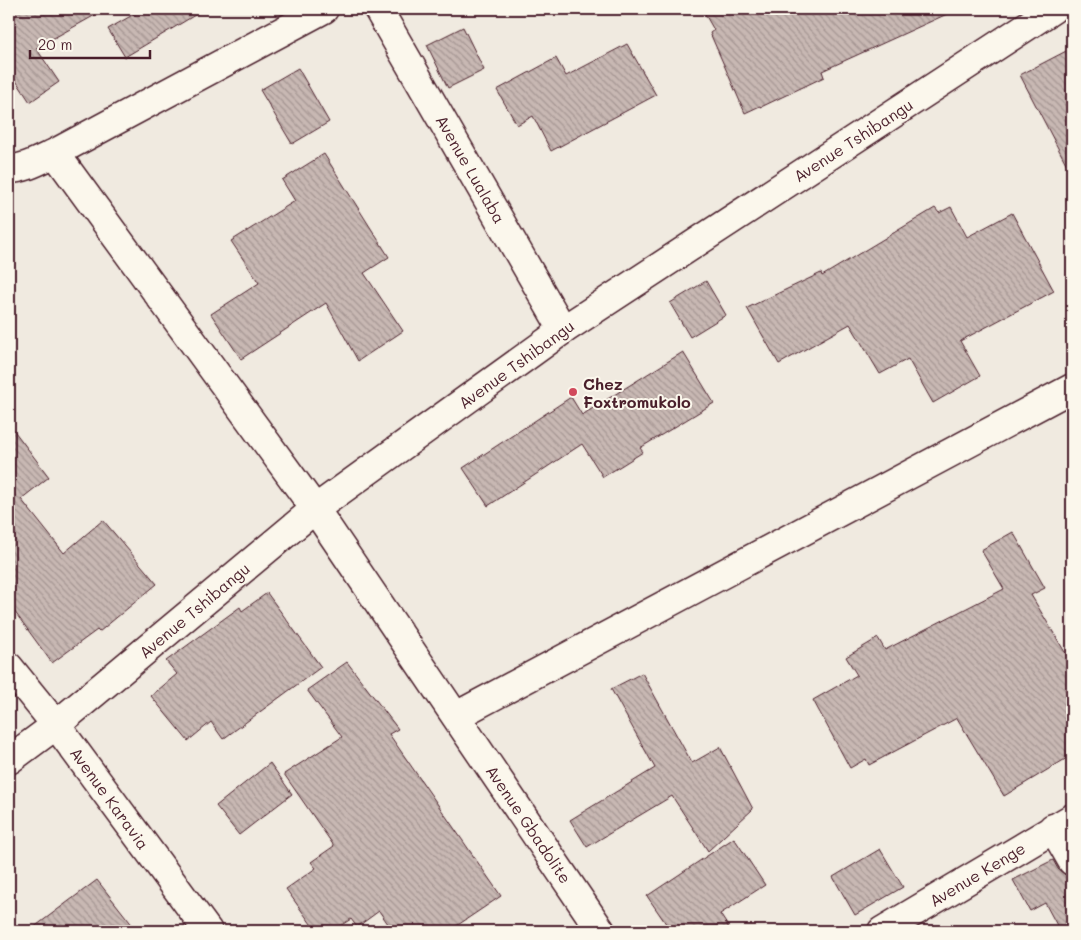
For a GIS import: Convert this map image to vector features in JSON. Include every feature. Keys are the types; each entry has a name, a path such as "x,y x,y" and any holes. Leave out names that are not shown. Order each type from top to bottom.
{"street":[{"path":"9,169 32,164 55,153 324,9"},
{"name":"Avenue Lualaba","path":"378,9 563,330"},
{"name":"Avenue Tshibangu","path":"9,760 56,725 315,509 563,330 1053,9"},
{"name":"Avenue Gbadolite","path":"55,153 315,509 601,931"},
{"path":"456,716 1072,388"},
{"name":"Avenue Karavia","path":"9,667 56,725 208,931"},
{"path":"1063,823 1072,861"},
{"name":"Avenue Kenge","path":"882,931 1063,823"}],"building":[{"path":"9,9 106,9 36,48 59,82 30,102 9,70"},
{"path":"143,9 205,9 125,57 108,29"},
{"path":"702,9 958,9 822,71 824,77 745,113 710,33 714,30"},
{"path":"463,27 484,70 448,88 427,45"},
{"path":"627,44 656,95 551,151 533,116 517,125 497,90 556,58 566,76"},
{"path":"1072,48 1072,175 1020,75"},
{"path":"298,68 329,122 292,144 260,90"},
{"path":"324,154 389,257 364,273 403,331 358,361 326,303 241,359 211,314 259,283 231,241 295,201 282,180"},
{"path":"951,207 967,237 1012,213 1054,291 960,341 980,376 933,403 908,359 880,374 850,324 779,364 747,308 821,273 822,276 935,208 939,213"},
{"path":"706,281 726,315 690,337 670,303"},
{"path":"683,352 714,403 640,448 643,452 603,477 582,444 488,506 463,468 571,397 582,415"},
{"path":"9,424 49,477 21,499 64,553 103,520 157,584 99,632 97,630 52,663 9,604"},
{"path":"1013,532 1045,588 1031,595 1072,664 1072,755 1004,796 957,718 869,765 866,759 850,768 813,700 857,675 846,657 878,638 885,650 1004,589 981,550"},
{"path":"267,593 321,667 223,739 211,722 188,741 151,696 177,674 166,661 240,607 242,611"},
{"path":"347,662 398,729 389,734 501,896 449,931 393,931 379,911 357,927 351,919 332,931 316,931 286,889 316,868 311,862 334,846 284,774 342,737 307,690"},
{"path":"642,673 692,763 720,747 753,809 708,851 672,796 587,847 570,820 655,768 611,689"},
{"path":"270,763 292,794 239,835 216,806"},
{"path":"734,838 765,885 720,914 731,931 671,931 647,896"},
{"path":"880,849 903,887 855,915 833,877"},
{"path":"1053,860 1058,869 1072,877 1072,931 1060,931 1045,903 1030,911 1013,880"},
{"path":"97,880 137,931 29,931"}],"place":[{"name":"Chez Foxtromukolo","path":"573,392"}]}
